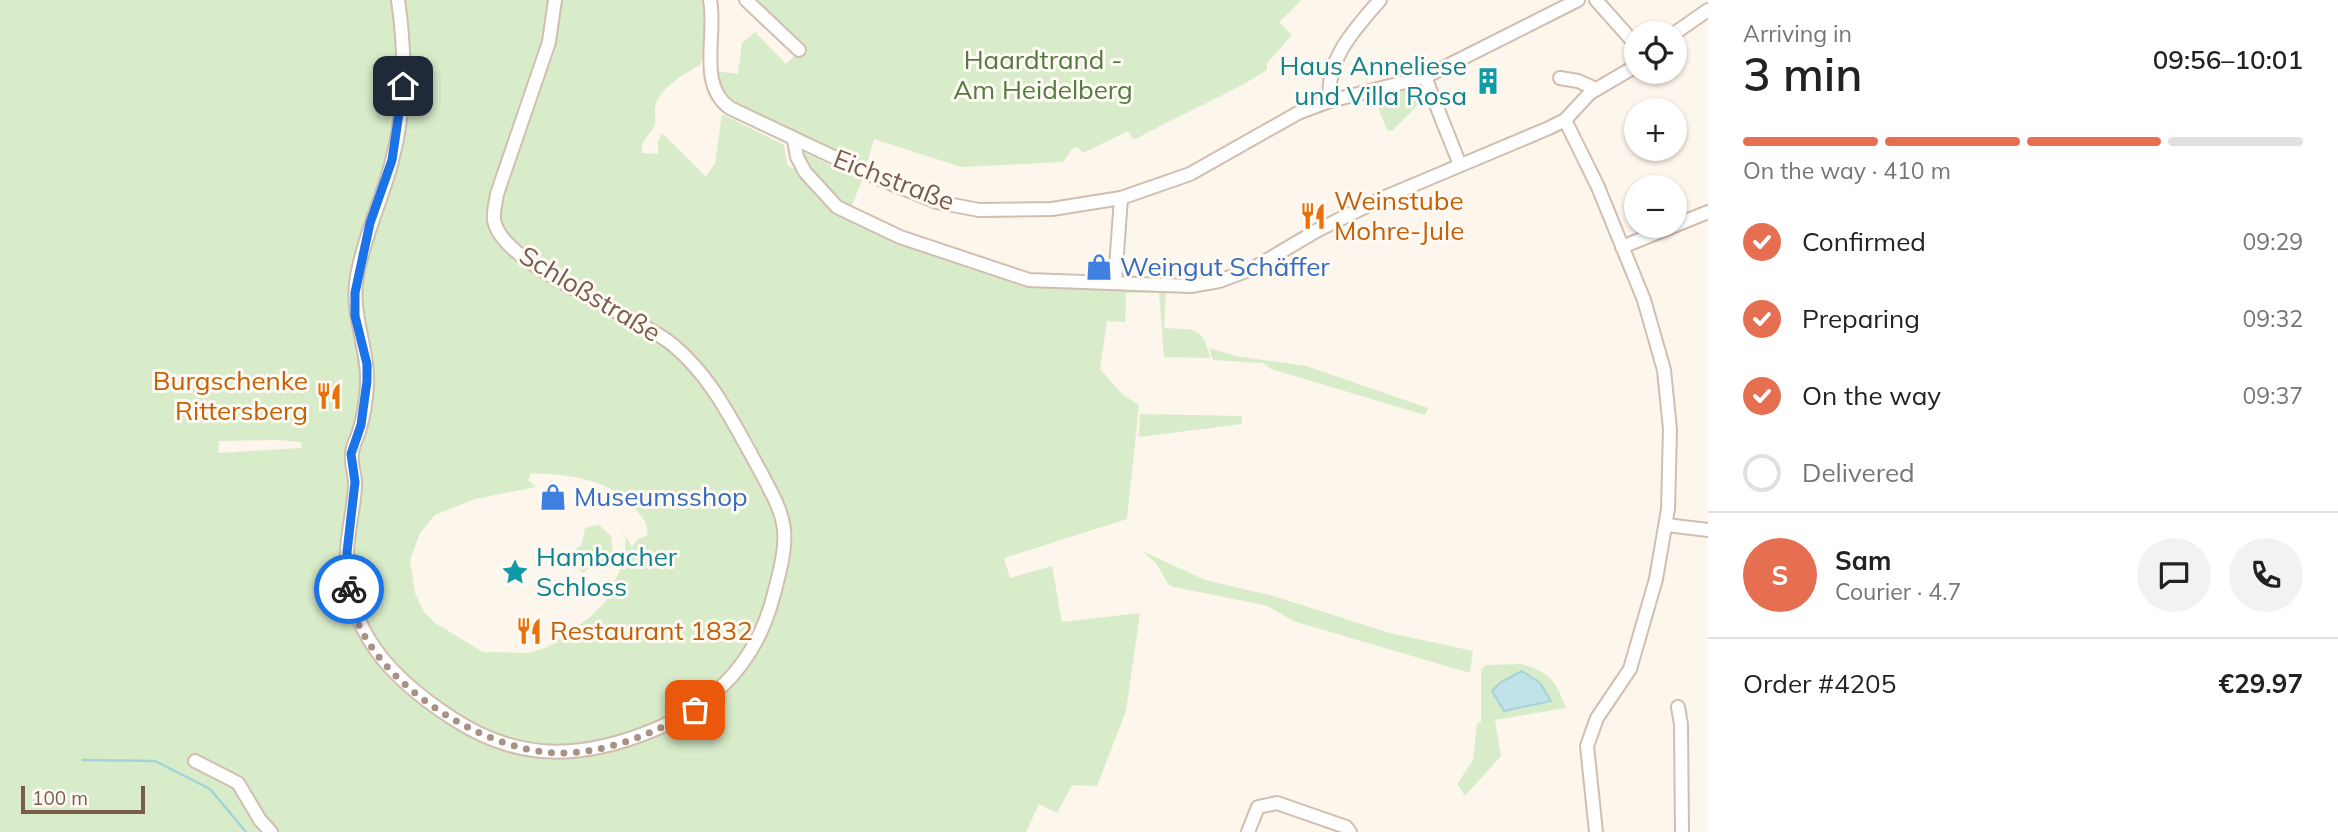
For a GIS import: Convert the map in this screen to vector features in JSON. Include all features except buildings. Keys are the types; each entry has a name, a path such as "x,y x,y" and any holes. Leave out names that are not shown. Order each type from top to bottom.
{"street":[{"name":"Schloßstraße","path":"398,0 405,65 398,120 392,160 370,223 355,293 355,316 367,364 359,431 351,459 355,482 347,558 349,595 359,625 378,656 410,688 462,725 496,740 556,753 587,752 619,744 682,717 707,702 755,648 778,579 785,549 785,524 778,503 723,401 690,360 656,331 595,303 535,264 506,243 494,220 498,194 549,42 555,0"},
{"path":"710,0 713,30 711,82 718,99 794,140 797,157 805,172 837,207 900,237 1029,280 1082,284 1115,281 1191,286 1219,281 1268,261 1343,217 1565,120 1596,89 1624,73"},
{"path":"746,0 799,50"},
{"path":"1330,101 1328,86 1332,65 1351,35 1380,0"},
{"name":"Eichstraße","path":"794,140 909,192 960,207 1021,212 1121,198 1190,174 1283,121 1330,101 1425,77 1578,0"},
{"path":"1597,0 1624,31"},
{"path":"1687,23 1705,7"},
{"path":"1425,77 1460,165"},
{"path":"1560,78 1578,81 1596,89"},
{"path":"1565,120 1647,308 1664,370 1670,429 1667,525 1656,579 1630,669 1590,731 1587,760 1596,832"},
{"path":"1115,281 1121,198"},
{"path":"1622,247 1708,212"},
{"path":"1667,525 1708,530"},
{"path":"1678,707 1681,724 1682,832"},
{"path":"195,761 239,783 260,820 271,832"},
{"path":"1248,832 1258,807 1277,803 1346,827 1350,832"}],"green space":[{"path":"0,0 705,0 708,38 700,65 673,82 657,100 655,124 644,140 642,153 658,154 658,142 662,133 706,177 715,163 722,114 784,145 787,163 791,168 797,168 803,152 862,180 847,218 897,241 1049,287 1166,292 1164,328 1196,331 1207,347 1210,358 1164,357 1159,293 1126,293 1125,322 1107,321 1100,369 1123,395 1139,405 1127,519 1004,558 1010,578 1052,566 1062,622 1140,613 1126,711 1097,786 1072,785 1057,813 1039,804 1026,832 0,832","holes":["219,441 301,442 302,448 218,453","531,473 575,477 615,491 627,500 641,517 646,525 647,535 638,539 632,547 620,527 626,539 624,561 606,601 590,617 548,647 528,653 483,652 435,623 424,612 415,593 410,560 420,533 435,515 475,499 536,487 528,480"]},
{"name":"Haardtrand - Am Heidelberg","path":"751,0 1302,0 1279,22 1292,35 1267,63 1267,70 1134,140 1128,131 1083,153 1078,147 1073,148 1063,162 961,167 874,139 866,167 770,124 736,105 726,96 717,71 738,74 742,43 755,32 786,64 803,47"},
{"path":"1422,85 1427,96 1392,131 1387,130 1374,97"},
{"path":"1209,348 1236,356 1306,366 1428,408 1425,415 1271,369 1263,363 1213,360"},
{"path":"1140,414 1242,416 1242,424 1139,437"},
{"path":"599,525 611,536 613,555 582,573 578,567 569,568 563,559 582,544 585,528"},
{"path":"1142,551 1205,580 1270,595 1390,633 1473,651 1470,673 1293,621 1268,606 1174,587 1168,584 1156,563"},
{"path":"1521,664 1539,670 1551,679 1566,708 1495,720 1501,756 1465,796 1457,784 1473,760 1477,724 1481,722 1481,670 1486,665"}],"water":[{"path":"1522,671 1540,683 1551,701 1504,711 1492,691 1501,682"}],"waterway":[{"path":"83,760 155,761 210,789 246,832"}],"way so far":[{"path":"349,589 359,625 378,656 393,673 462,725 496,740 527,749 556,753 587,752 619,744 695,710"}],"place":[{"name":"Haus Anneliese und Villa Rosa","path":"1488,81"},
{"name":"Weinstube Mohre-Jule","path":"1313,216"},
{"name":"Weingut Schäffer","path":"1099,267"},
{"name":"Burgschenke Rittersberg","path":"329,396"},
{"name":"Museumsshop","path":"553,497"},
{"name":"Hambacher Schloss","path":"515,572"},
{"name":"Restaurant 1832","path":"529,631"}],"route":[{"path":"349,589 347,552 355,482 351,454 361,425 367,381 367,364 355,316 355,293 370,223 392,160 403,86"}]}
